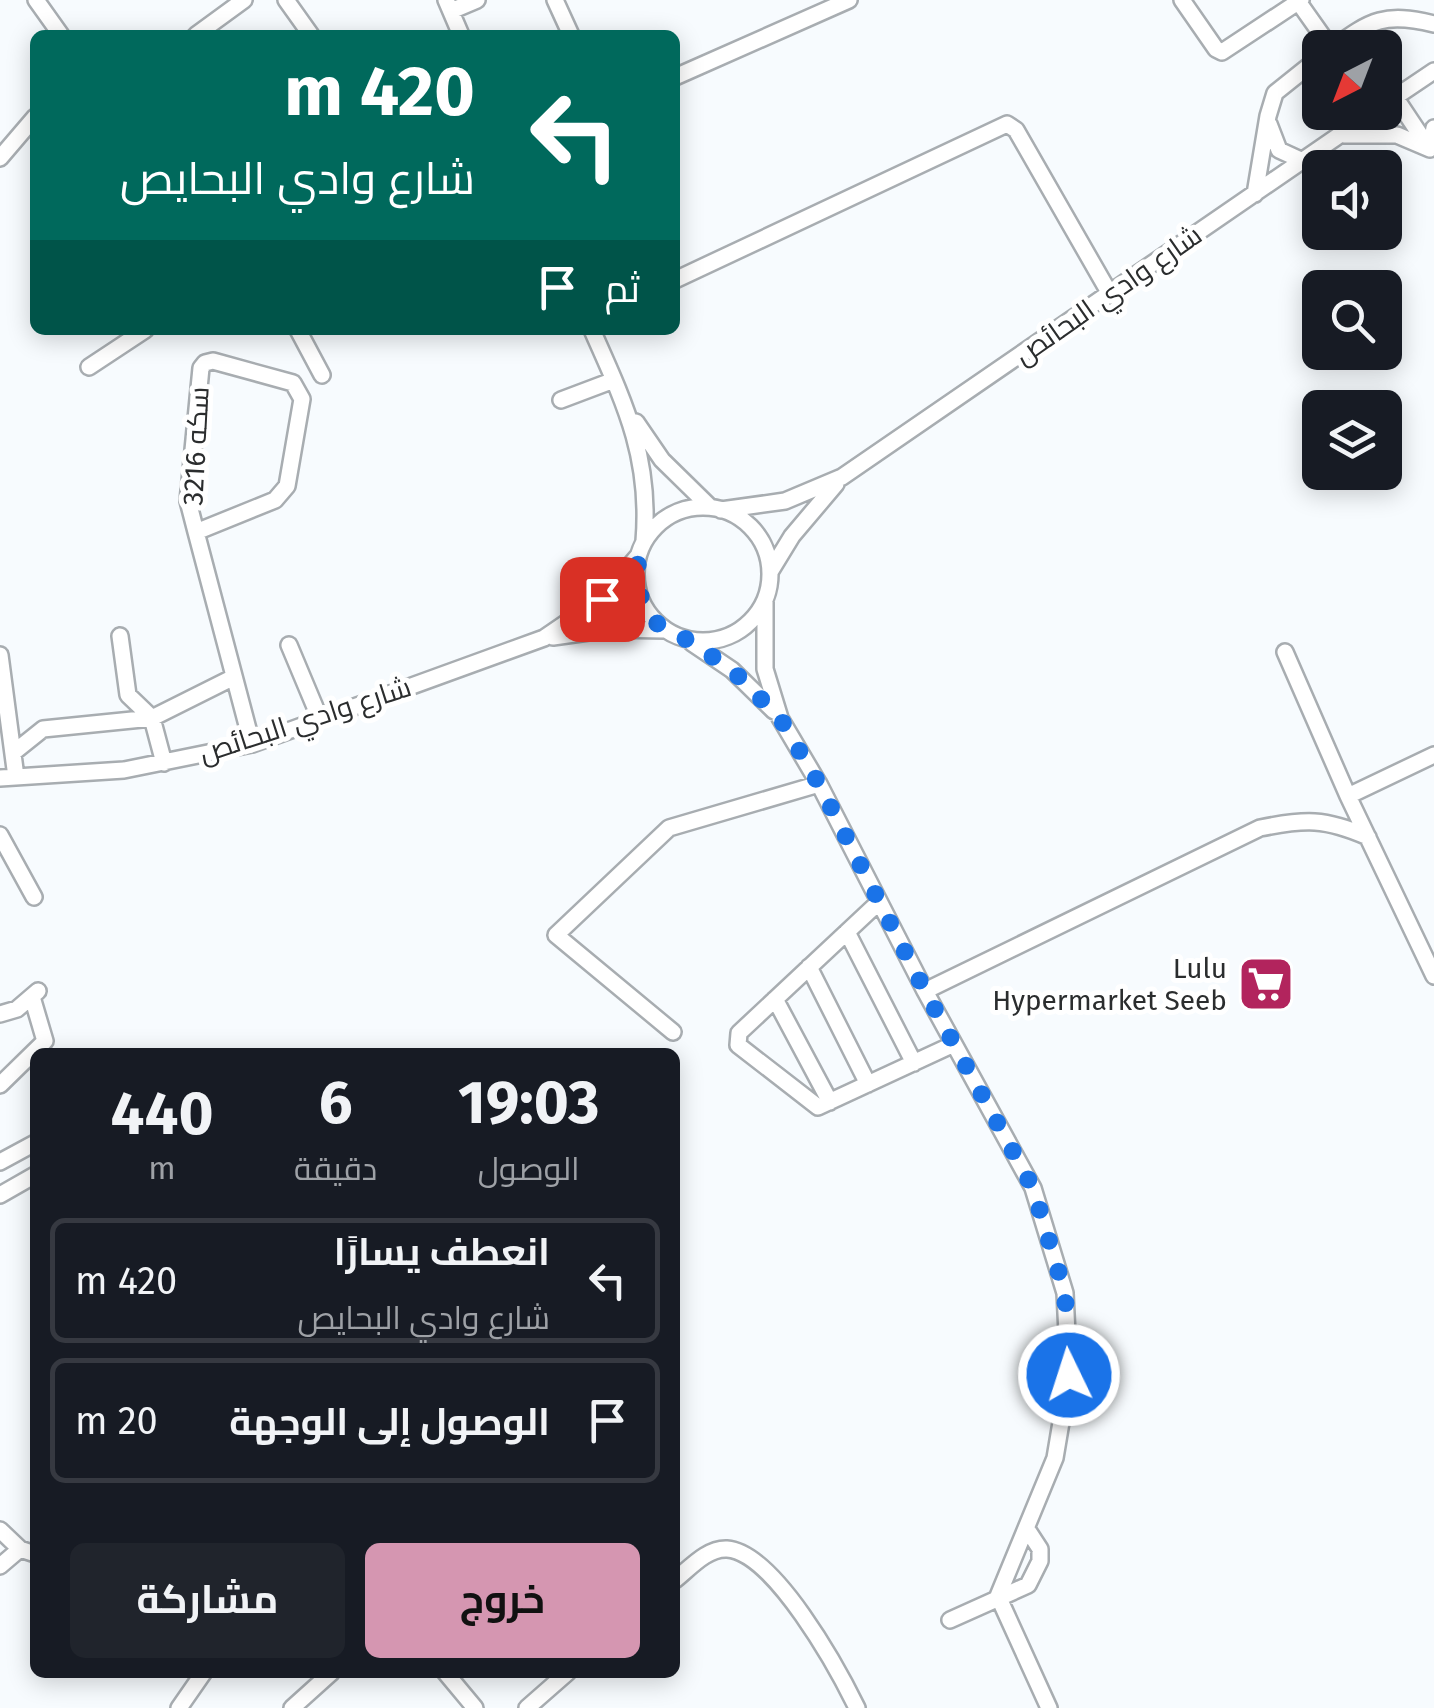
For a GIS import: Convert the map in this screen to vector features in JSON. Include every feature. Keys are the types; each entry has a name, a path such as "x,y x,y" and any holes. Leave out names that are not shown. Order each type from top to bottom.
{"street":[{"path":"36,0 57,30"},
{"path":"203,30 244,0"},
{"path":"286,0 307,30"},
{"path":"459,30 448,6 477,0"},
{"path":"555,0 570,30"},
{"path":"680,75 849,0"},
{"path":"1182,0 1222,52 1299,1 1319,30"},
{"path":"1357,30 1378,20 1434,24"},
{"path":"1255,194 1275,92 1302,71"},
{"path":"1402,93 1434,71"},
{"path":"1268,116 1279,150 1302,161"},
{"path":"1402,116 1432,152"},
{"path":"0,158 30,123"},
{"path":"680,278 1007,124 1016,130 1110,294"},
{"path":"1432,152 1434,128"},
{"name":"شارع وادي البحائص","path":"1319,150 1348,130"},
{"path":"1340,136 1397,136 1432,152"},
{"name":"شارع وادي البحائص","path":"842,478 1302,161"},
{"path":"89,366 137,335"},
{"path":"301,335 322,375"},
{"path":"594,335 626,406 662,460 716,508 734,515 756,533 770,572"},
{"name":"سكه 3216","path":"196,532 275,500 287,486 302,400 293,384 213,361 205,362 201,368 188,502 252,744"},
{"path":"561,400 614,380"},
{"path":"626,406 646,484 637,589 643,605 665,630"},
{"path":"544,638 602,599 661,521 672,514 785,501 842,478"},
{"path":"842,478 792,536 770,572 765,600 765,668 780,718 819,784 925,991 1033,1188 1065,1293 1069,1375 1055,1458 998,1596 1049,1708"},
{"path":"688,640 704,642 734,634 758,614 765,600"},
{"path":"544,638 610,628 665,630 688,640 732,670 780,718"},
{"path":"120,636 128,695 152,718 164,763"},
{"name":"شارع وادي البحائص","path":"8,778 124,770 252,744 544,638"},
{"path":"289,645 320,719"},
{"path":"1285,652 1434,976"},
{"path":"0,655 4,720 13,753 8,778"},
{"path":"13,753 43,729 152,718 234,677"},
{"path":"1348,796 1434,756"},
{"path":"673,1032 556,934 670,828 819,784"},
{"path":"925,991 1260,828 1305,819 1338,824 1368,838"},
{"path":"0,838 34,898"},
{"path":"879,902 739,1033 738,1045 818,1108 954,1044"},
{"path":"846,932 914,1063"},
{"path":"809,967 868,1084"},
{"path":"0,1014 8,1014 35,994 44,1041 37,1048"},
{"path":"775,999 830,1102"},
{"path":"0,1085 30,1055"},
{"path":"0,1162 30,1146"},
{"path":"0,1196 30,1178"},
{"path":"950,1620 998,1596 1020,1591 1036,1573 1040,1548 1027,1529"},
{"path":"0,1530 27,1552 0,1566"},
{"path":"680,1576 707,1554 724,1549 741,1552 795,1604 832,1658 856,1708"},
{"path":"179,1708 200,1678"},
{"path":"292,1708 325,1678"},
{"path":"450,1678 475,1708"},
{"path":"527,1708 561,1678"}],"place":[{"name":"Lulu Hypermarket Seeb","path":"1266,984"}],"route":[{"path":"602,599 638,556 637,589 652,619 732,670 780,718 819,784 925,991 1033,1188 1065,1293 1069,1375"}]}
